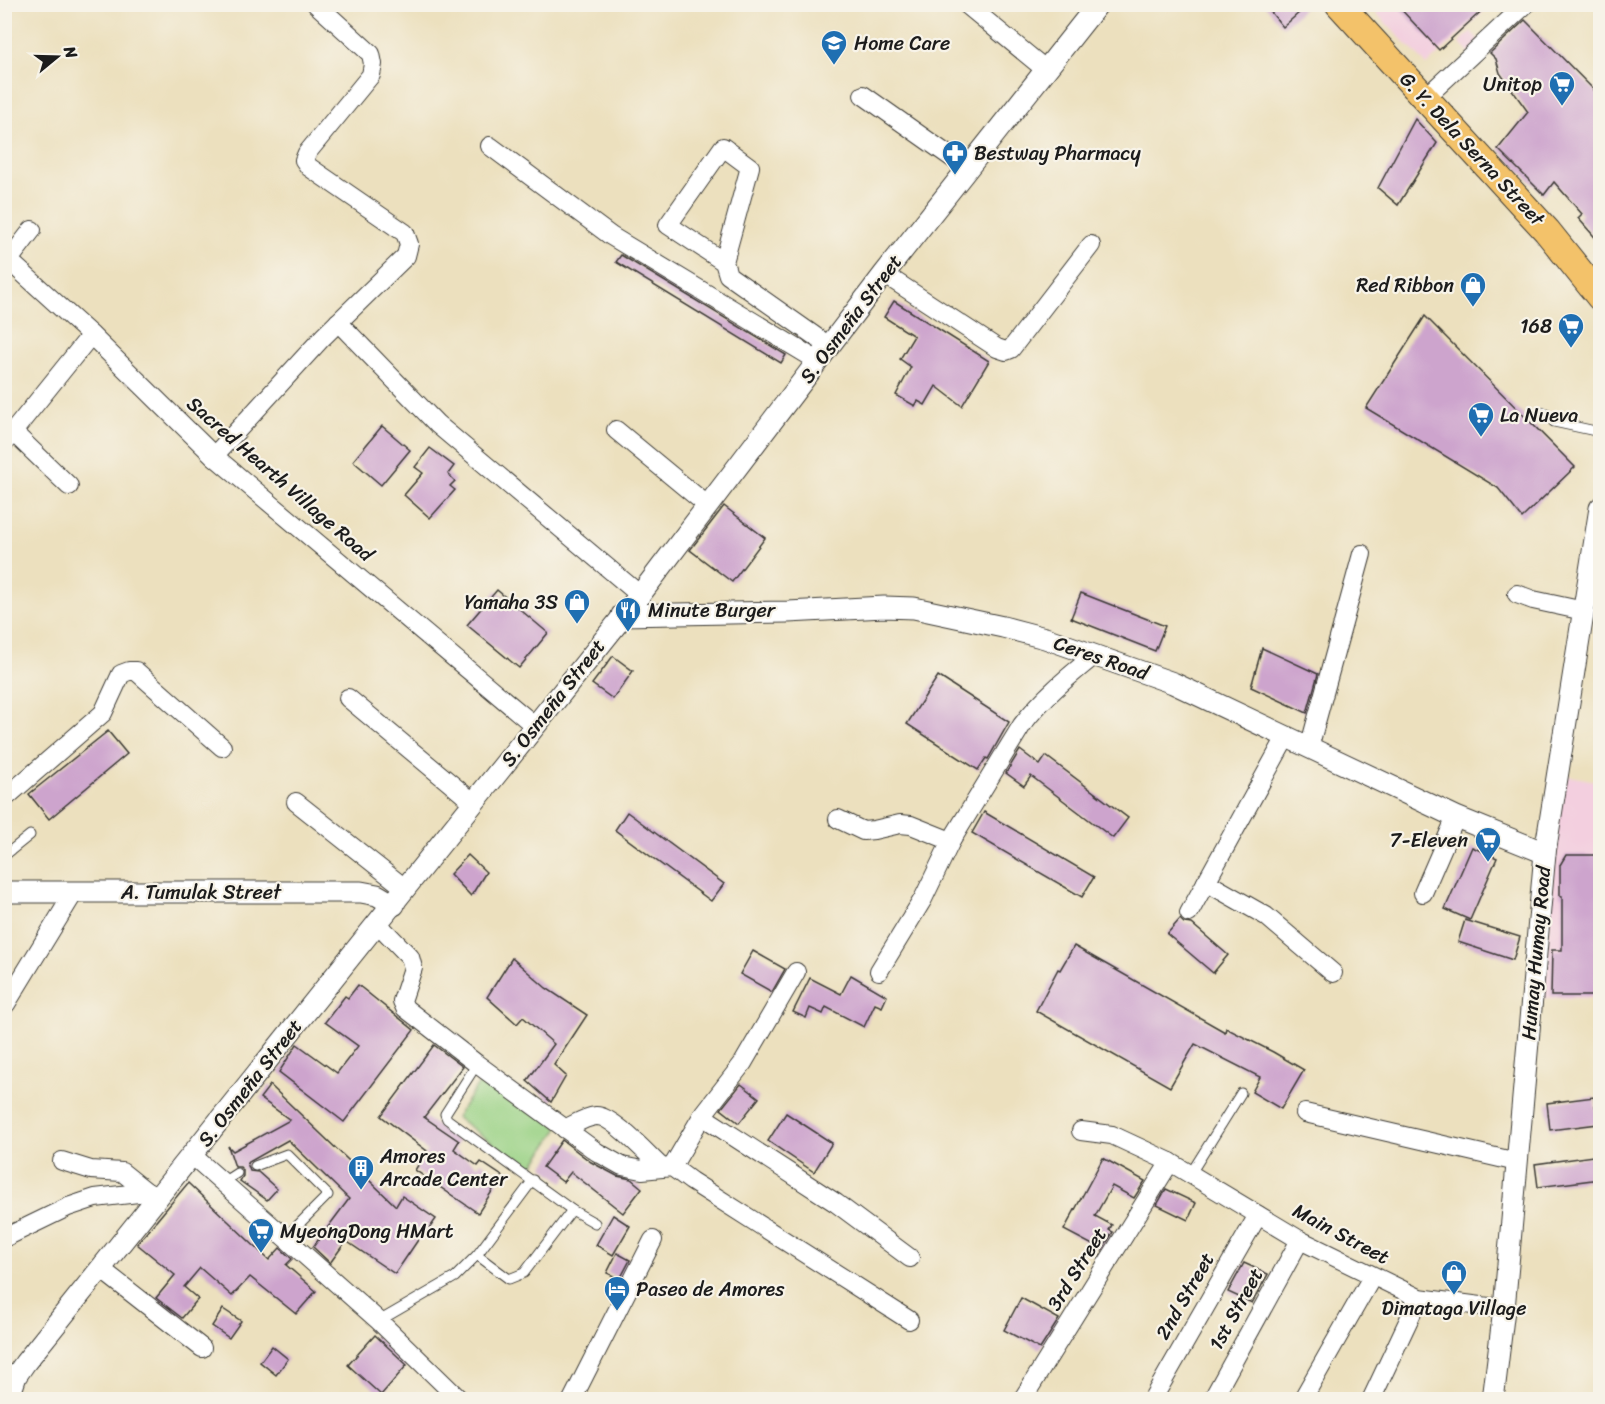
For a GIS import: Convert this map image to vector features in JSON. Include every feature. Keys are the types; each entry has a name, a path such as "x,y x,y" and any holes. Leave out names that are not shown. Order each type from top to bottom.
{"main road":[{"name":"G. Y. Dela Serna Street","path":"1340,4 1547,231 1600,297"}],"street":[{"path":"214,456 338,322 406,256 409,244 405,233 309,167 304,160 307,153 371,75 373,64 371,54 316,4"},
{"path":"966,4 1046,70"},
{"name":"S. Osmeña Street","path":"8,1400 16,1376 101,1269 152,1194 193,1156 376,923 400,897 640,595 884,274 1098,4"},
{"path":"1425,98 1526,4"},
{"path":"863,95 968,169"},
{"path":"490,146 611,236 824,354"},
{"path":"724,262 668,225 723,147 750,167 724,262 728,275 824,354"},
{"path":"7,258 32,230"},
{"path":"884,274 997,348 1006,351 1011,349 1091,245"},
{"name":"Sacred Hearth Village Road","path":"7,258 91,334 214,456 535,726"},
{"path":"338,322 437,424 640,595"},
{"path":"69,486 9,437 91,334"},
{"path":"616,430 708,506"},
{"name":"Humay Humay Road","path":"1493,1400 1504,1309 1545,853 1600,508"},
{"path":"1309,748 1362,554"},
{"path":"1517,594 1533,600 1584,611"},
{"name":"Ceres Road","path":"622,615 788,612 884,607 914,608 1003,627 1095,655 1173,683 1456,817 1545,853"},
{"path":"879,971 923,899 951,841 1032,712 1064,680 1095,655"},
{"path":"4,799 103,712 118,678 129,671 136,671 222,747"},
{"path":"348,698 474,803"},
{"path":"1189,913 1286,737"},
{"path":"296,802 400,897"},
{"path":"1423,893 1456,817"},
{"path":"838,819 863,831 900,824 911,825 951,841"},
{"path":"1206,882 1266,916 1333,973"},
{"path":"6,1004 75,891"},
{"name":"A. Tumulak Street","path":"4,892 361,892 400,897"},
{"path":"376,923 410,957 413,968 402,1001 405,1008 597,1152 622,1166 642,1170 666,1167 743,1063 796,972"},
{"path":"1305,1113 1517,1162"},
{"path":"566,1129 583,1119 597,1116 610,1121 666,1167 909,1320"},
{"path":"702,1116 836,1203 910,1258"},
{"name":"Main Street","path":"1082,1131 1112,1135 1170,1162 1300,1240 1419,1298 1504,1309"},
{"path":"193,1156 230,1178 285,1238 379,1321 460,1400"},
{"path":"62,1161 90,1170 122,1172 152,1194"},
{"name":"3rd Street","path":"1022,1400 1170,1162"},
{"path":"4,1238 68,1207 94,1198 152,1194"},
{"name":"2nd Street","path":"1152,1400 1258,1215"},
{"path":"572,1400 653,1240"},
{"name":"1st Street","path":"1212,1400 1300,1240"},
{"path":"101,1269 202,1348"},
{"path":"1302,1400 1372,1277"},
{"path":"1371,1400 1419,1298"}],"lane":[{"path":"1544,412 1554,422 1600,432"},
{"path":"4,856 30,835"},
{"path":"477,1064 445,1114 447,1119 572,1210 595,1223"},
{"path":"1191,1173 1241,1093"},
{"path":"255,1166 287,1154 328,1195 285,1238"},
{"path":"379,1321 448,1282 477,1255 533,1180"},
{"path":"477,1255 509,1279 513,1279 524,1273 572,1210"}],"shaded area":[{"path":"1368,5 1491,5 1427,65"},
{"path":"1471,31 1480,42 1469,53 1459,43"},
{"path":"1565,775 1600,782 1600,998 1543,998 1554,847"}],"green space":[{"path":"484,1076 559,1128 530,1170 456,1117"}],"building":[{"path":"1264,4 1309,4 1283,27"},
{"path":"1396,4 1489,4 1439,50"},
{"name":"Unitop","path":"1525,20 1600,96 1600,243 1578,218 1582,214 1554,182 1544,195 1498,149 1528,112 1500,73 1496,59 1490,53"},
{"path":"1415,119 1437,143 1398,205 1378,188"},
{"path":"621,255 786,355 781,363 616,262"},
{"path":"894,301 989,361 962,406 936,386 925,405 918,401 915,406 896,395 911,367 900,359 914,336 884,317"},
{"name":"La Nueva","path":"1425,316 1575,467 1522,518 1498,488 1366,408"},
{"path":"382,426 410,450 381,485 353,461"},
{"path":"430,448 454,466 448,474 455,481 450,486 455,490 430,518 404,495 423,473 415,467"},
{"path":"724,506 765,538 732,582 690,550"},
{"path":"497,590 548,633 519,668 467,625"},
{"path":"1081,593 1165,626 1155,651 1071,618"},
{"path":"1262,648 1318,674 1307,713 1251,687"},
{"path":"613,656 633,671 613,699 592,684"},
{"path":"938,676 1009,722 988,759 986,758 978,770 907,724"},
{"path":"108,731 127,754 49,819 29,794"},
{"path":"1020,750 1040,765 1046,756 1128,818 1113,838 1031,776 1024,786 1006,773"},
{"path":"627,812 724,884 711,901 615,830"},
{"path":"984,812 1094,877 1082,897 972,833"},
{"path":"1472,847 1497,858 1470,920 1445,909"},
{"path":"468,855 486,872 471,896 450,874"},
{"path":"1566,855 1600,855 1600,996 1551,996 1552,950 1562,950 1560,865"},
{"path":"1180,919 1184,923 1192,924 1228,955 1213,973 1167,934"},
{"path":"1465,920 1520,937 1513,960 1458,942"},
{"path":"1074,946 1225,1032 1226,1028 1304,1070 1281,1109 1252,1092 1260,1077 1195,1044 1170,1087 1036,1011 1058,969 1060,970"},
{"path":"753,951 785,969 772,992 740,974"},
{"path":"512,958 546,988 587,1015 554,1065 566,1076 551,1102 527,1081 554,1044 523,1017 517,1024 487,997"},
{"path":"851,975 887,996 882,1007 875,1004 864,1027 826,1007 823,1014 810,1008 806,1018 793,1012 810,978 841,994"},
{"path":"358,985 414,1030 344,1122 279,1072 297,1044 337,1073 358,1046 325,1022 345,996 348,998"},
{"path":"434,1045 463,1067 424,1117 459,1141 454,1149 478,1166 481,1162 502,1176 478,1213 415,1170 427,1151 381,1116"},
{"path":"741,1084 759,1098 739,1123 721,1109"},
{"path":"270,1085 396,1206 402,1196 436,1219 424,1236 422,1234 395,1274 346,1241 330,1263 313,1247 349,1199 288,1140 247,1163 250,1171 258,1172 277,1189 267,1200 240,1181 243,1170 235,1167 228,1146 233,1151 290,1120 260,1098"},
{"path":"1594,1097 1598,1124 1550,1130 1547,1103"},
{"path":"786,1113 832,1143 814,1172 768,1141"},
{"path":"562,1140 591,1162 617,1176 631,1179 642,1188 623,1213 571,1172 563,1182 543,1167"},
{"path":"1600,1155 1600,1179 1538,1187 1535,1164"},
{"path":"1103,1158 1145,1181 1134,1198 1112,1186 1095,1216 1112,1225 1109,1230 1113,1232 1102,1250 1064,1230"},
{"path":"188,1183 269,1260 280,1248 292,1259 286,1265 316,1291 296,1314 250,1277 232,1296 200,1268 184,1287 198,1299 182,1318 156,1298 175,1275 137,1244"},
{"path":"1166,1189 1196,1203 1188,1220 1157,1205"},
{"path":"613,1215 630,1226 613,1255 596,1245"},
{"path":"617,1253 630,1260 620,1279 607,1273"},
{"path":"1244,1263 1268,1274 1252,1303 1228,1292"},
{"path":"1021,1298 1059,1319 1040,1349 1004,1330"},
{"path":"223,1309 241,1321 229,1338 212,1326"},
{"path":"375,1335 407,1365 381,1395 348,1365"},
{"path":"272,1346 288,1359 276,1375 260,1362"}],"place":[{"name":"Home Care","path":"834,66"},
{"name":"Unitop","path":"1562,107"},
{"name":"Bestway Pharmacy","path":"955,176"},
{"name":"Red Ribbon","path":"1473,308"},
{"name":"168","path":"1571,349"},
{"name":"La Nueva","path":"1481,438"},
{"name":"Yamaha 3S","path":"577,625"},
{"name":"Minute Burger","path":"628,633"},
{"name":"7-Eleven","path":"1488,863"},
{"name":"Amores Arcade Center","path":"361,1191"},
{"name":"MyeongDong HMart","path":"261,1254"},
{"name":"Dimataga Village","path":"1454,1296"},
{"name":"Paseo de Amores","path":"617,1312"}]}
